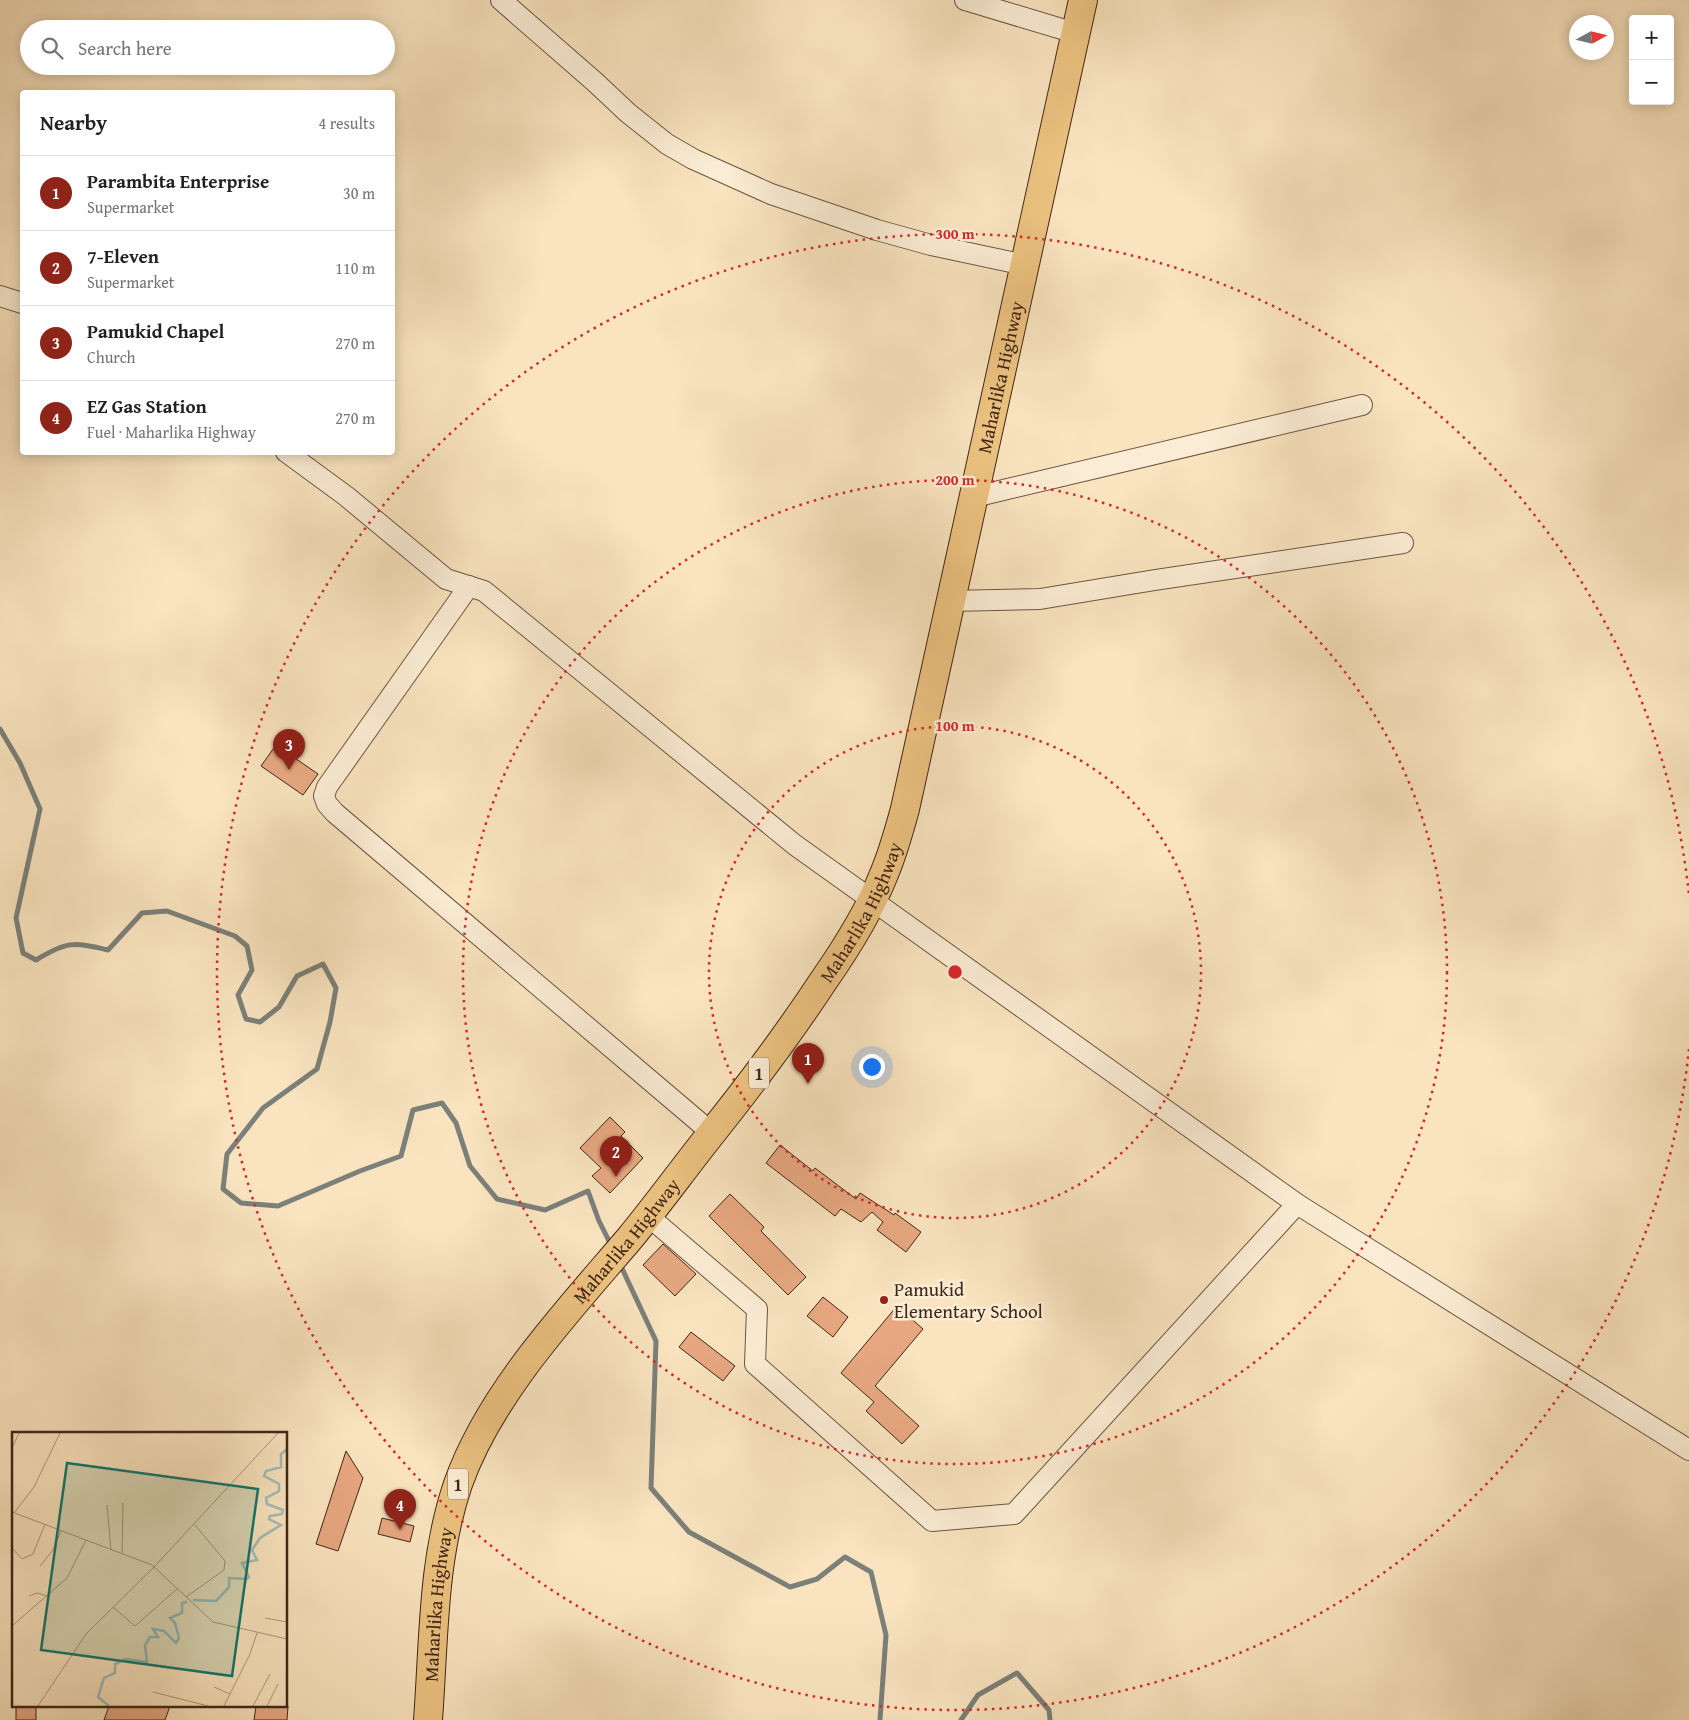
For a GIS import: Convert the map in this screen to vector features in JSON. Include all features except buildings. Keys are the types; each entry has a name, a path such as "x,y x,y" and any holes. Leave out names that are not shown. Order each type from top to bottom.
{"highway":[{"name":"Maharlika Highway","path":"428,1720 442,1548 458,1485 471,1453 500,1400 518,1375 732,1109 799,1018 841,956 872,901 889,860 905,809 1083,0"}],"street":[{"path":"501,0 628,113 667,144 693,159 771,194 877,230 931,245 1025,265"},
{"path":"965,0 1075,33"},
{"path":"0,296 20,302"},
{"path":"974,497 1362,405"},
{"path":"290,455 346,496 446,579 484,591 794,845 1297,1204 1689,1450"},
{"path":"950,601 1040,600 1155,580 1403,543"},
{"path":"469,586 330,782 324,796 327,804 335,813 712,1133"},
{"path":"640,1225 757,1309 755,1364 932,1521 1014,1514 1297,1204"}],"waterway":[{"path":"0,729 20,763 40,809 16,918 23,953 36,960 55,949 70,945 108,950 142,913 167,911 235,936 247,946 252,970 238,995 246,1019 260,1022 279,1007 297,976 323,964 336,988 330,1022 317,1069 263,1108 227,1154 223,1189 241,1203 278,1206 360,1171 401,1156 413,1110 442,1103 456,1123 470,1166 497,1199 545,1210 588,1191 599,1221 611,1245"},
{"path":"619,1262 656,1341 651,1488 689,1532 790,1587 817,1579 845,1557 871,1572 886,1635 880,1720"},
{"path":"961,1720 978,1695 1017,1673 1049,1710 1050,1720"}],"place":[{"name":"Pamukid Chapel","path":"289,770"},
{"name":"Parambita Enterprise","path":"808,1084"},
{"name":"7-Eleven","path":"616,1177"},
{"name":"Pamukid Elementary School","path":"884,1300"},
{"name":"EZ Gas Station","path":"400,1530"}]}
